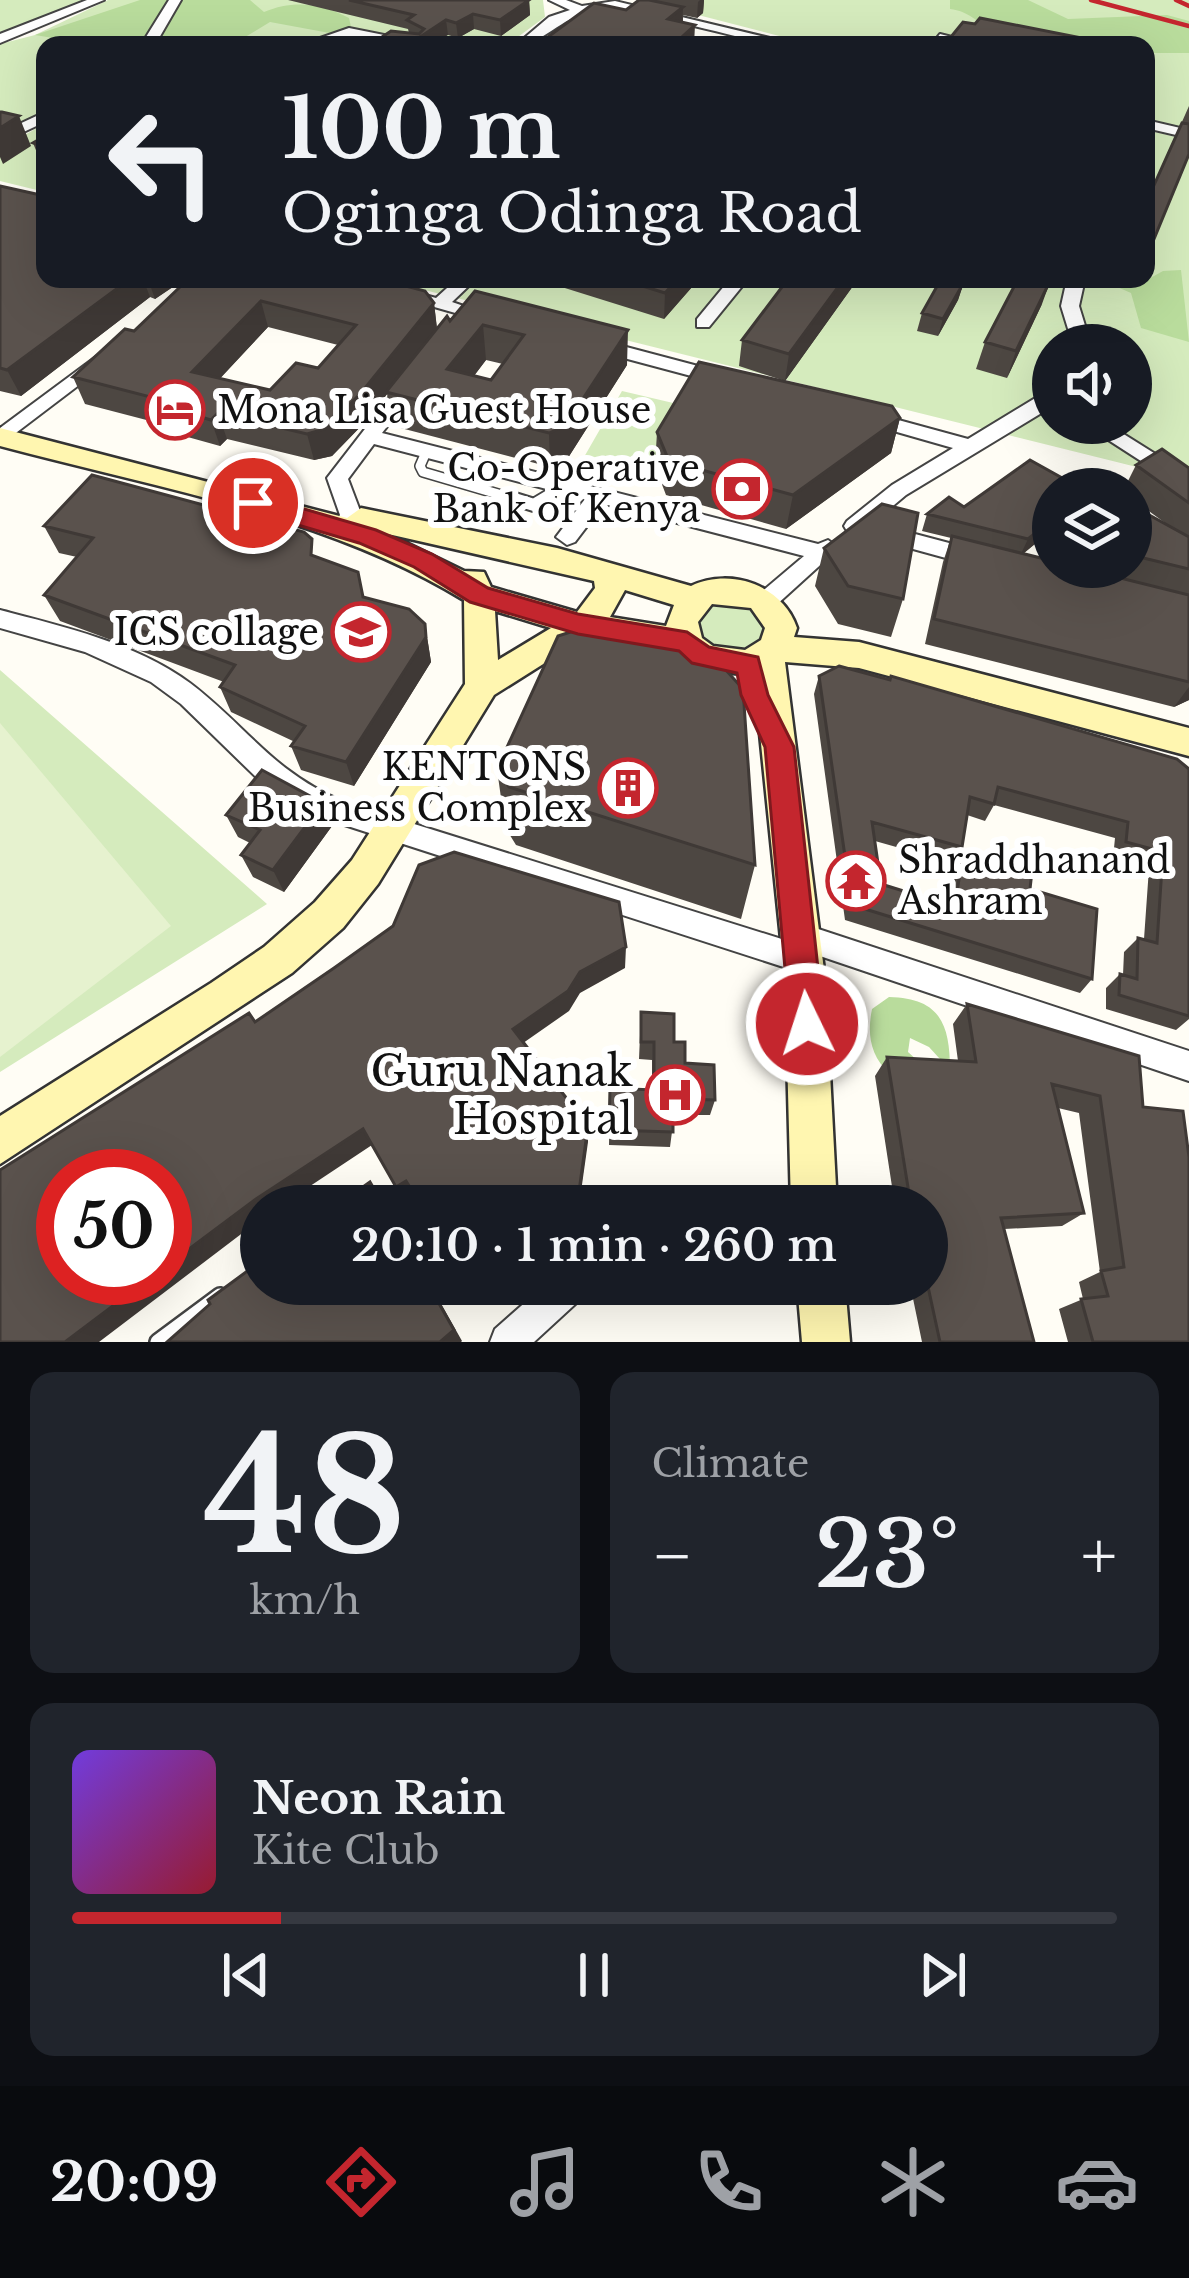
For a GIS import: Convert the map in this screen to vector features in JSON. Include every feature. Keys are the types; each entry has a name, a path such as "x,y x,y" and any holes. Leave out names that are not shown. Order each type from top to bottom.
{"main road":[{"path":"3,432 347,521 505,548 694,598"},
{"path":"347,521 479,596 578,624 687,642 702,656 859,655 1189,742"},
{"path":"482,686 479,596 473,579 476,565 489,552 505,548"},
{"path":"0,1142 278,960 328,915 365,872 482,686 594,617 611,588 608,573"},
{"path":"687,642 682,619 694,598 706,592 768,595 859,655"},
{"path":"768,595 781,628 764,656 754,695 780,747 801,948 813,1185"},
{"path":"823,1305 826,1342"}],"street":[{"path":"0,39 94,2 113,0"},
{"path":"153,36 175,0"},
{"path":"534,36 554,20 618,2 753,36"},
{"path":"554,20 558,3 581,10"},
{"path":"336,36 349,32 369,36"},
{"path":"0,139 36,121"},
{"path":"1155,129 1189,134"},
{"path":"378,288 508,322"},
{"path":"439,304 457,288"},
{"path":"703,323 732,288"},
{"path":"1074,288 1070,306 1076,324"},
{"path":"446,337 466,311"},
{"path":"570,338 744,385"},
{"path":"3,432 113,349"},
{"path":"347,521 337,478 419,373"},
{"path":"768,595 899,490 1032,410"},
{"path":"858,415 971,446"},
{"path":"371,437 820,553"},
{"path":"1125,444 1189,485"},
{"path":"567,537 602,494"},
{"path":"856,526 1008,566"},
{"path":"0,619 68,637 150,670 183,691 258,764 333,812 1189,1066"},
{"path":"508,1342 549,1305"}],"lane":[{"path":"158,1342 240,1280"}],"green space":[{"path":"0,0 83,0 61,14 0,34"},
{"path":"108,0 543,0 545,17 519,36 36,36 36,128 0,116 0,44 35,35"},
{"path":"140,0 250,0 264,12 306,5 349,18 351,27 335,34 270,22 247,36 35,35"},
{"path":"640,0 1189,0 1189,129 1155,121 1155,36 779,36"},
{"path":"950,0 1028,0 1068,19 1167,15 1189,21 1189,53 1155,53 1155,36 1009,36 950,9"},
{"path":"36,129 36,190 0,181 0,149"},
{"path":"1155,132 1189,140 1189,480 1044,444 1152,444 1152,324 1032,324 1032,441 416,288 1155,288"},
{"path":"1181,270 1189,342 1152,331 1152,324 1140,324 1131,293 1120,288 1155,288 1155,275"},
{"path":"622,391 686,406 640,486 576,471"},
{"path":"728,593 773,619 755,657 705,651 690,616"},
{"path":"0,670 267,904 0,1072"},
{"path":"0,723 171,926 0,1057"},
{"path":"889,997 920,1002 939,1017 948,1039 950,1070 929,1047 910,1038 908,1052 918,1061 889,1073 883,1066 872,1044 871,1018 872,1009"}],"building":[{"path":"349,0 529,0 500,20 473,14 456,23 446,20 422,36 384,36 391,31 419,34 424,29 407,20 414,15"},
{"path":"639,0 683,7 668,19 695,25 683,36 549,36 594,3 626,10"},
{"path":"980,18 1071,36 952,36 963,22 975,24"},
{"path":"2,112 19,116 0,128"},
{"path":"1182,123 1189,124 1189,154 1155,237 1155,183"},
{"path":"0,186 36,194 36,288 118,288 7,370 0,368"},
{"path":"179,288 414,288 425,291 434,303 361,393 325,429 307,434 218,413 211,420 174,409 178,404 73,377 125,329 134,331","holes":["261,301 356,325 318,368 296,363 270,390 192,372"]},
{"path":"781,288 837,288 789,354 742,340"},
{"path":"936,288 961,288 943,319 922,313"},
{"path":"1013,288 1047,288 1016,351 985,342"},
{"path":"475,291 628,330 565,426 549,433 386,392 447,316 450,321","holes":["483,325 524,335 491,380 447,369"]},
{"path":"699,362 892,406 900,418 793,495 669,461 657,432"},
{"path":"1162,449 1189,468 1189,503 1152,476 1152,468 1136,465"},
{"path":"1030,460 1044,468 1032,468 1032,536 1028,539 927,514 949,497 964,507"},
{"path":"92,475 304,532 312,539 311,555 358,572 363,597 409,609 425,624 426,637 346,762 291,746 305,726 220,687 235,665 44,595 93,538 44,526"},
{"path":"882,504 918,513 903,599 848,586 824,548"},
{"path":"1152,517 1189,537 1189,569 1152,560"},
{"path":"952,536 1032,556 1032,588 1152,586 1189,595 1189,682 934,619"},
{"path":"592,625 716,659 743,689 755,865 509,787 497,769 558,636"},
{"path":"839,666 890,680 891,676 1177,759 1189,769 1189,1016 1119,995 1120,974 1137,979 1138,938 1157,943 1163,852 1126,842 1128,822 998,787 994,804 970,797 962,847 872,822 881,884 955,907 963,851 1032,871 1030,889 1097,909 1092,979 852,905 819,676"},
{"path":"262,770 323,803 273,870 241,855 260,830 226,815"},
{"path":"454,852 619,902 626,947 580,972 568,991 513,1029 588,1126 580,1185 409,1185 406,1181 395,1185 363,1129 277,1185 240,1185 240,1211 192,1247 192,1149 36,1149 36,1305 114,1305 65,1342 0,1342 0,1170 249,1013 255,1022 393,926 419,865"},
{"path":"967,1004 1139,1056 1143,1107 1183,1111 1189,1157 1189,1342 1093,1342 1081,1299 1108,1296 1101,1271 1124,1267 1100,1096 1052,1084 1084,1213 1001,1218 1034,1342 940,1342 932,1305 948,1305 948,1185 908,1185 887,1057 976,1062"},
{"path":"641,1012 674,1014 674,1042 685,1042 685,1063 714,1065 715,1100 685,1099 685,1109 673,1108 673,1132 609,1130 610,1088 654,1090 654,1042 641,1042"},
{"path":"240,1276 240,1305 440,1305 454,1330 440,1342 167,1342 210,1304 208,1300"}],"railway":[{"path":"1091,0 1189,26"},
{"path":"1176,0 1189,6"}],"place":[{"name":"Mona Lisa Guest House","path":"175,410"},
{"name":"Co-Operative Bank of Kenya","path":"742,489"},
{"name":"ICS collage","path":"361,632"},
{"name":"KENTONS Business Complex","path":"628,788"},
{"name":"Shraddhanand Ashram","path":"856,881"},
{"name":"Guru Nanak Hospital","path":"675,1095"}],"route":[{"path":"253,503 368,536 423,561 479,596 578,624 687,642 702,656 749,664 754,695 780,747 807,1024"}]}
